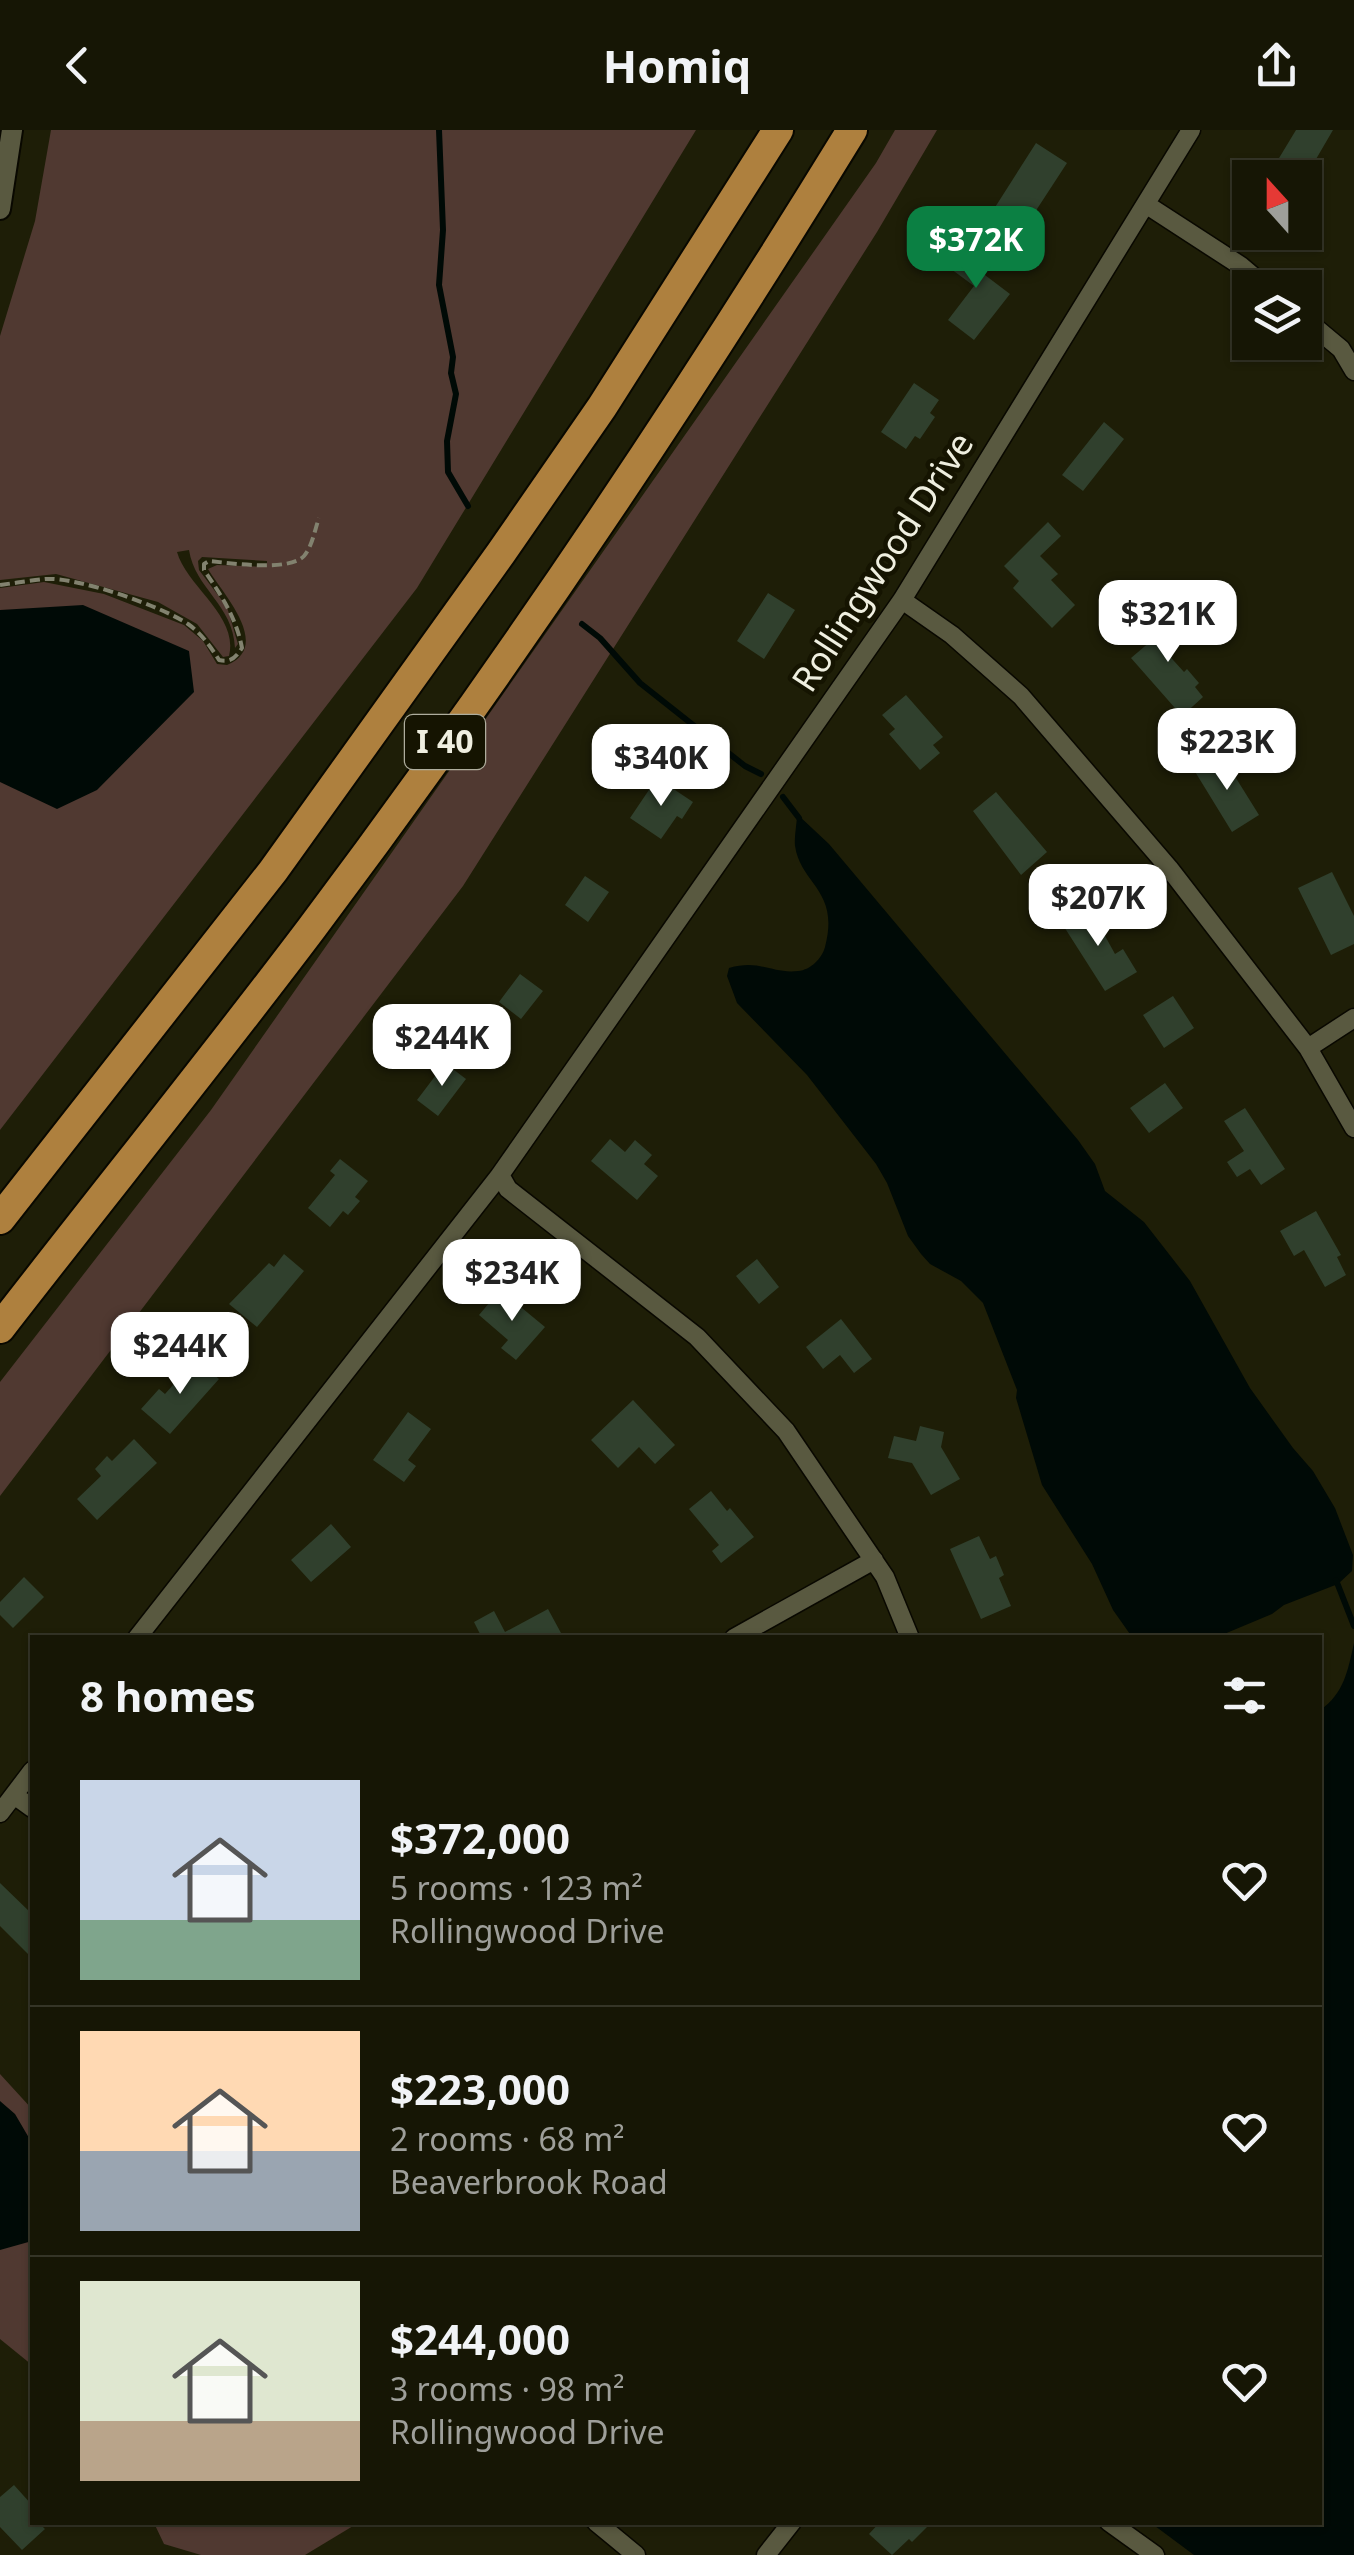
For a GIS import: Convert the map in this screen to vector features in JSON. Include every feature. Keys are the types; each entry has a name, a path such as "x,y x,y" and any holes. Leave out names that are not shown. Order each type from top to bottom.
{"highway":[{"name":"I 40","path":"0,1219 273,871 501,553 602,407 778,130"},
{"name":"I 40","path":"0,1328 311,928 541,610 758,284 852,130"}],"street":[{"path":"0,209 12,130"},
{"name":"Rollingwood Drive","path":"139,1635 500,1175 902,600 1191,130"},
{"path":"1147,206 1246,270"},
{"path":"1322,333 1341,348 1354,372"},
{"path":"902,600 952,635 1021,696 1170,868 1308,1048 1354,1128"},
{"path":"1308,1048 1354,1018"},
{"path":"500,1175 508,1189 697,1336 786,1431 885,1577 909,1635"},
{"path":"739,1635 874,1560"},
{"path":"0,1813 30,1774"},
{"path":"14,1795 30,1807"},
{"path":"600,2525 636,2555"},
{"path":"766,2555 790,2525"},
{"path":"1114,2525 1156,2555"}],"path":[{"path":"0,585 44,579 69,581 108,592 187,623 219,660 226,662 242,648 232,613 204,564 288,564 304,556 319,518"}],"shaded area":[{"path":"51,130 696,130 417,588 0,1130 0,588 44,582 104,594 184,625 203,641 217,664 227,665 240,656 245,633 208,569 217,565 267,567 267,561 202,557 198,561 199,570 227,607 238,644 235,648 228,620 198,576 189,550 177,552 226,628 229,656 223,657 197,624 158,602 56,574 0,580 0,336 35,221"},
{"path":"895,130 937,130 877,232 463,886 0,1496 0,1382 211,1110 876,163"},
{"path":"83,605 189,651 194,692 97,790 57,809 0,782 0,610"},
{"path":"797,814 829,844 1078,1140 1095,1164 1105,1191 1144,1222 1190,1281 1250,1388 1313,1471 1335,1508 1353,1555 1352,1571 1338,1584 1222,1635 1131,1635 1042,1485 1016,1398 1017,1390 983,1303 961,1281 930,1264 921,1254 908,1236 876,1164 807,1075 737,1003 727,976 729,968 749,965 803,970 815,963 825,947 828,928 824,900 804,870 795,842"},
{"path":"1354,1643 1354,2555 1194,2555 1154,2525 1322,2525 1322,1708 1340,1689"},
{"path":"0,2074 30,2107 30,2363 0,2339"},
{"path":"0,2101 15,2114 30,2140 30,2242 0,2250"},
{"path":"155,2525 355,2525 305,2555 201,2555 164,2544"}],"building":[{"path":"1296,130 1333,130 1316,160 1278,160"},
{"path":"1036,143 1067,163 1022,232 992,212"},
{"path":"970,237 990,252 977,269 1010,294 974,340 948,320 974,286 947,266"},
{"path":"914,383 939,400 930,413 935,417 920,439 915,436 906,449 881,432"},
{"path":"1104,422 1124,439 1083,491 1062,475"},
{"path":"1048,522 1061,536 1040,556 1058,574 1051,580 1075,605 1052,628 1013,588 1019,581 1004,566"},
{"path":"768,593 795,610 764,659 737,641"},
{"path":"1170,609 1188,629 1164,650 1199,683 1195,687 1203,697 1182,716 1131,658 1158,635 1150,626"},
{"path":"906,695 943,737 933,745 940,753 920,770 889,734 895,729 882,715"},
{"path":"1221,754 1259,815 1232,832 1194,770"},
{"path":"657,778 693,802 661,839 630,818"},
{"path":"996,792 1047,852 1021,875 973,811"},
{"path":"1332,872 1354,916 1354,944 1331,955 1298,888"},
{"path":"585,876 609,892 588,922 565,905"},
{"path":"1088,905 1115,954 1123,949 1137,972 1105,991 1061,922"},
{"path":"520,974 543,991 521,1019 499,1002"},
{"path":"1173,996 1194,1028 1164,1048 1143,1015"},
{"path":"445,1063 466,1079 438,1116 417,1100"},
{"path":"1165,1083 1183,1108 1149,1133 1130,1108"},
{"path":"1245,1108 1285,1169 1261,1185 1250,1169 1237,1177 1227,1162 1244,1151 1224,1121"},
{"path":"610,1139 625,1152 635,1140 652,1155 644,1164 658,1176 637,1200 591,1161"},
{"path":"340,1159 368,1181 355,1197 360,1201 348,1215 343,1211 330,1227 308,1208 335,1175 330,1171"},
{"path":"1316,1211 1341,1255 1337,1257 1346,1275 1325,1287 1304,1250 1294,1256 1280,1231"},
{"path":"284,1254 304,1271 257,1327 229,1304 269,1263 274,1267"},
{"path":"757,1259 779,1287 759,1304 736,1276"},
{"path":"500,1290 545,1327 516,1360 501,1348 508,1340 479,1315"},
{"path":"841,1319 872,1359 854,1373 840,1355 823,1369 806,1347"},
{"path":"196,1359 219,1379 170,1434 141,1409 159,1389 165,1394"},
{"path":"633,1400 675,1445 655,1464 639,1447 618,1468 591,1440"},
{"path":"408,1412 431,1429 408,1460 416,1466 404,1482 373,1460"},
{"path":"920,1426 944,1432 941,1447 960,1479 931,1495 912,1463 888,1458 894,1436 916,1441"},
{"path":"134,1439 157,1463 97,1520 77,1499 101,1476 95,1469 107,1456 112,1461"},
{"path":"711,1491 754,1537 721,1563 712,1551 719,1545 689,1509"},
{"path":"331,1524 351,1547 311,1582 291,1560"},
{"path":"979,1536 990,1559 996,1556 1004,1575 999,1578 1011,1606 981,1619 950,1549"},
{"path":"24,1577 44,1597 13,1628 0,1615 0,1602"},
{"path":"548,1609 561,1633 480,1635 474,1622 494,1611 505,1632"},
{"path":"0,1883 30,1912 30,1956 0,1926"},
{"path":"14,2485 30,2503 30,2525 45,2529 22,2550 0,2527 0,2497"},
{"path":"877,2525 929,2525 892,2555 869,2534"}],"waterway":[{"path":"439,130 443,230 439,285 456,394 447,441 448,472 468,506"},
{"path":"582,624 600,638 640,683 745,766 761,774"},
{"path":"783,797 799,818"},
{"path":"1336,1580 1354,1626"}]}
